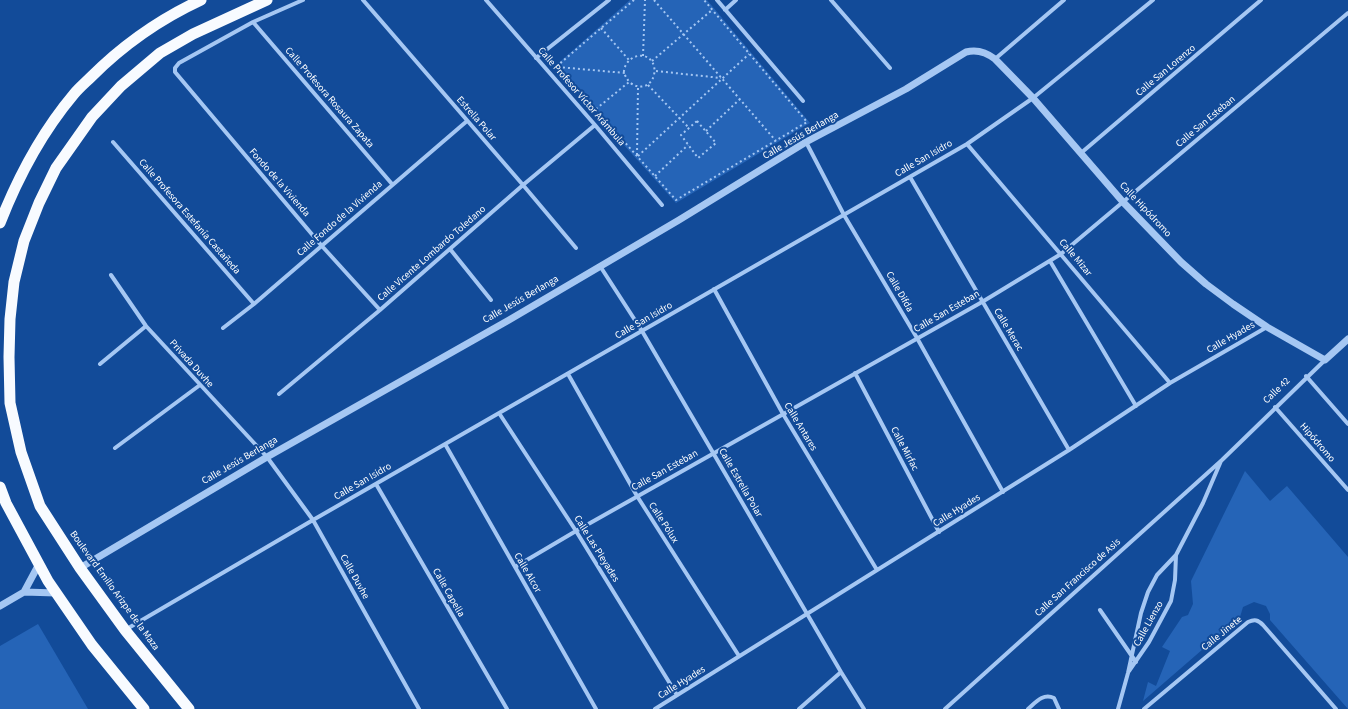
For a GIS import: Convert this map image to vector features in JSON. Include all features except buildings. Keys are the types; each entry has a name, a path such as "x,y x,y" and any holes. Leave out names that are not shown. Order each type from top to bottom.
{"highway":[{"path":"0,223 11,195 45,133 75,93 106,62 146,31 184,8 201,0"},
{"name":"Boulevard Emilio Arizpe de la Maza","path":"189,709 125,630 80,568 40,506 21,452 10,404 10,319 14,282 24,241 39,203 56,168 92,117 121,86 160,53 193,34 267,0"},
{"path":"0,487 6,503 56,593 92,645 144,709"}],"street":[{"path":"253,22 303,0"},
{"name":"Estrella Polar","path":"363,0 576,248"},
{"name":"Calle Profesor Víctor Arámbula","path":"486,0 662,204"},
{"path":"716,0 803,101"},
{"path":"725,10 736,0"},
{"path":"831,0 890,68"},
{"path":"995,59 1064,0"},
{"name":"Calle San Isidro","path":"125,630 444,444 967,144 1033,98 1153,0"},
{"name":"Calle San Lorenzo","path":"1081,153 1261,0"},
{"path":"536,58 606,1"},
{"name":"Calle San Esteban","path":"515,568 637,496 982,302 1061,254 1348,13"},
{"name":"Fondo de la Vivienda","path":"253,22 179,62 175,68 175,72 321,245 380,310"},
{"name":"Calle Profesora Rosaura Zapata","path":"253,22 392,184"},
{"name":"Calle Hipódromo","path":"973,50 981,51 995,59 1033,98 1123,202 1181,262 1212,288 1267,327 1325,360"},
{"name":"Calle Jesús Berlanga","path":"80,568 267,457 508,320 679,220 806,142 906,89 966,52 973,50"},
{"name":"Calle Fondo de la Vivienda","path":"223,328 254,304 467,121"},
{"name":"Calle Vicente Lombardo Toledano","path":"279,394 380,310 523,185 595,125"},
{"name":"Calle Profesora Estefanía Castañeda","path":"113,142 254,304"},
{"name":"Calle Difda","path":"806,142 844,215 917,338 1003,492"},
{"name":"Calle Mizar","path":"967,144 1170,383"},
{"name":"Calle Merac","path":"910,177 1069,450"},
{"path":"450,249 491,300"},
{"name":"Calle Mizar","path":"1050,261 1136,406"},
{"name":"Calle Estrella Polar","path":"600,266 642,331 864,709"},
{"name":"Privada Duvhe","path":"111,276 146,326 267,457"},
{"name":"Calle Antares","path":"714,289 783,414 877,570"},
{"path":"100,364 146,326"},
{"name":"Calle Hyades","path":"655,709 1003,492 1170,383 1267,327"},
{"name":"Calle 42","path":"1222,460 1306,376 1348,339"},
{"name":"Calle Mirfac","path":"856,373 939,532"},
{"name":"Calle Pólux","path":"568,374 637,496 739,656"},
{"path":"1306,376 1348,424"},
{"path":"115,448 200,385"},
{"name":"Hipódromo","path":"1275,407 1348,490"},
{"name":"Calle Las Pleyades","path":"499,413 576,531 677,695"},
{"name":"Calle Alcor","path":"444,444 596,709"},
{"name":"Calle Duvhe","path":"267,457 313,520 419,709"},
{"name":"Calle Lienzo","path":"1118,709 1128,673 1141,613 1148,592 1157,575 1176,555 1203,503 1222,460"},
{"name":"Calle San Francisco de Asis","path":"945,709 1222,460"},
{"name":"Calle Capella","path":"376,484 507,709"},
{"name":"Calle Lienzo","path":"1128,673 1149,642 1171,601 1175,580 1176,555"},
{"path":"0,606 24,592 39,564"},
{"path":"24,592 56,593"},
{"path":"1100,610 1136,662"},
{"name":"Calle Jinete","path":"1144,709 1248,622 1253,620 1258,620 1263,625 1336,709"},
{"path":"799,709 841,672"},
{"path":"1028,709 1044,696 1049,696 1054,698 1059,709"}],"path":[{"path":"557,66 634,0"},
{"path":"643,56 645,0"},
{"path":"654,0 776,141"},
{"path":"557,66 676,200 807,122 704,0"},
{"path":"652,61 712,10"},
{"path":"601,28 629,60"},
{"path":"637,156 749,54"},
{"path":"634,56 643,56 652,61 656,71 654,78 648,85 638,87 629,82 624,68 629,60 634,56"},
{"path":"557,66 625,73"},
{"path":"656,71 722,78"},
{"path":"596,109 629,82"},
{"path":"648,85 689,128"},
{"path":"637,156 638,87"},
{"path":"705,131 740,98"},
{"path":"697,121 716,143 698,158 681,135 689,128 697,121"},
{"path":"655,176 688,144"}],"shaded area":[{"path":"630,0 707,0 810,123 676,203 554,67"},
{"path":"1245,471 1270,501 1287,486 1348,557 1348,709 1270,620 1270,614 1266,606 1254,602 1243,607 1240,617 1143,701 1148,682 1156,686 1170,651 1162,647 1182,617 1188,615 1193,604 1191,581"},
{"path":"38,624 88,709 0,709 0,646"}]}
